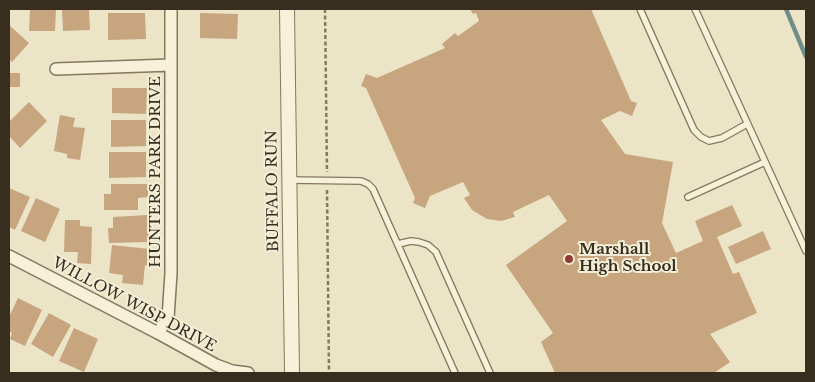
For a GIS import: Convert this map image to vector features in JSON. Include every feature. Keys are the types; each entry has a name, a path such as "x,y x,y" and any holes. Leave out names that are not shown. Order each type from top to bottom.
{"street":[{"name":"HUNTERS PARK DRIVE","path":"158,333 168,318 171,273 171,9"},
{"name":"BUFFALO RUN","path":"287,9 292,373"},
{"path":"56,68 171,65"},
{"name":"WILLOW WISP DRIVE","path":"9,256 216,365 232,371 248,373"}],"lane":[{"path":"640,9 694,130 709,140 722,138 747,124"},
{"path":"695,9 806,251"},
{"path":"688,197 765,162"},
{"path":"289,180 361,181 373,189 455,373"},
{"path":"398,244 411,241 419,242 428,245 436,252 490,373"}],"building":[{"path":"30,9 56,9 55,31 29,31"},
{"path":"62,9 89,9 90,30 63,31"},
{"path":"470,9 591,9 631,101 637,103 632,116 620,111 601,120 625,154 673,162 662,223 676,253 703,241 695,221 732,205 742,226 717,237 733,274 739,272 757,313 710,334 730,362 714,373 555,373 541,342 553,333 506,265 567,221 549,195 513,212 515,217 501,221 487,219 472,210 464,198 470,195 463,182 430,196 425,208 413,203 415,198 366,88 361,86 366,74 377,78 445,48 442,44 455,33 458,36 479,21 476,13 473,14"},
{"path":"108,13 145,13 146,39 108,40"},
{"path":"200,13 238,14 237,39 200,38"},
{"path":"9,25 29,43 12,62 9,59"},
{"path":"9,73 20,73 20,87 9,87"},
{"path":"112,88 147,88 146,114 112,113"},
{"path":"29,102 47,121 20,148 9,136 9,122"},
{"path":"60,115 75,118 73,127 85,128 80,160 67,158 67,154 54,151"},
{"path":"111,120 146,120 146,146 111,147"},
{"path":"109,152 146,152 146,177 109,178"},
{"path":"111,184 148,184 148,197 138,198 138,210 104,210 104,194 111,194"},
{"path":"9,188 30,197 15,230 9,227"},
{"path":"36,198 60,209 45,242 21,231"},
{"path":"148,215 149,242 109,243 108,228 113,228 113,217"},
{"path":"65,220 80,220 80,226 92,227 91,264 77,263 78,252 64,252"},
{"path":"763,231 771,249 736,264 728,247"},
{"path":"112,245 149,249 143,285 122,283 123,275 109,273"},
{"path":"18,298 42,310 25,346 10,339 12,333 9,331 9,317"},
{"path":"49,313 71,325 53,357 31,344"},
{"path":"74,328 98,339 84,372 59,361"}],"waterway":[{"path":"786,9 806,57"}],"place":[{"name":"Marshall High School","path":"569,259"}]}
